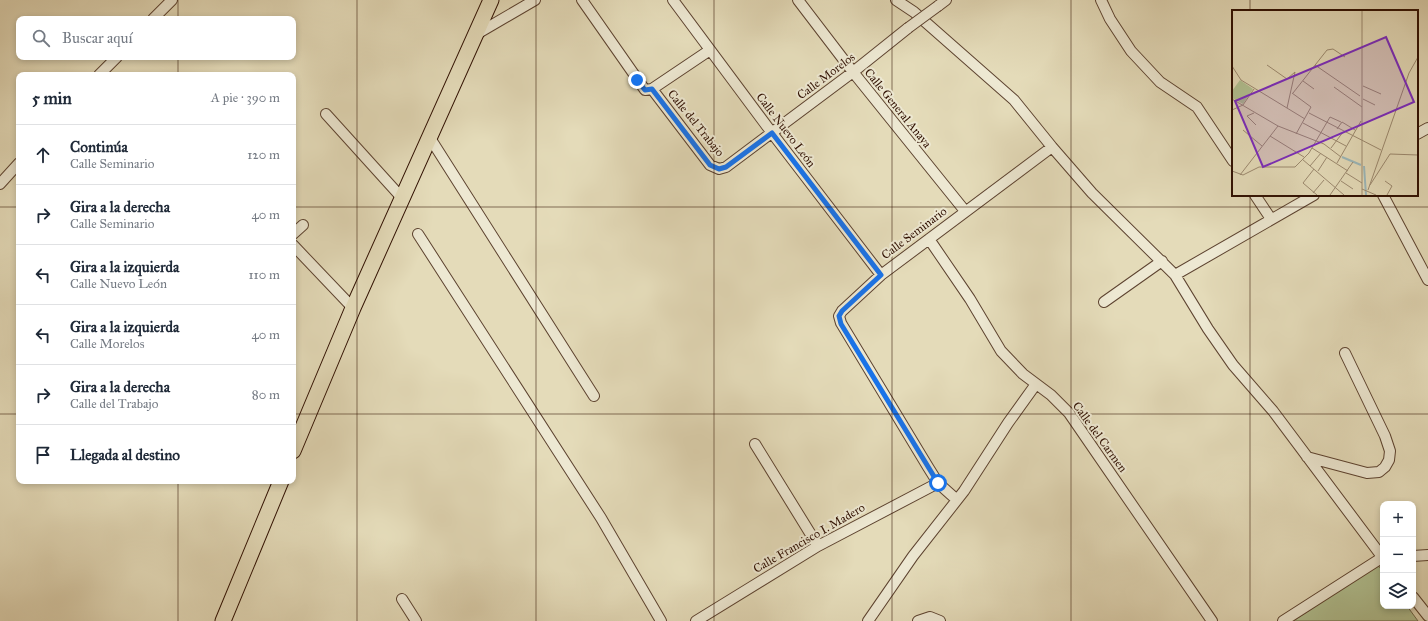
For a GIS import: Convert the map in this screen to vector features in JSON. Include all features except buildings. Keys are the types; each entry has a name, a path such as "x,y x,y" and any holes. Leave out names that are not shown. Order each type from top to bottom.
{"main road":[{"path":"296,444 353,308 491,0"},
{"path":"223,621 280,484"}],"street":[{"path":"156,16 172,0"},
{"path":"475,35 535,0"},
{"name":"Calle del Trabajo","path":"582,0 645,90 652,89 710,165 719,169"},
{"name":"Calle Nuevo León","path":"674,0 772,133 881,275"},
{"name":"Calle General Anaya","path":"798,0 853,72 965,211"},
{"path":"896,0 914,12 1014,100 1052,147 1092,192 1175,275 1208,329 1233,365 1273,411 1380,553"},
{"path":"1101,0 1110,19 1131,51 1160,82 1197,107 1232,160"},
{"name":"Calle Morelos","path":"719,169 726,167 772,133 942,3"},
{"path":"652,89 710,50"},
{"path":"103,72 114,60"},
{"path":"326,114 402,198"},
{"path":"1418,133 1428,128"},
{"path":"430,138 594,396"},
{"name":"Calle Seminario","path":"957,500 938,483 841,324 839,316 842,311 881,275 1052,147"},
{"path":"0,184 16,166"},
{"path":"1256,196 1271,219"},
{"path":"1175,275 1312,196"},
{"path":"1384,196 1428,280"},
{"path":"296,231 303,225"},
{"path":"418,234 601,518 661,621"},
{"name":"Calle del Carmen","path":"929,239 970,299 1001,351 1023,374 1051,395 1069,413 1212,621"},
{"path":"296,247 353,308"},
{"path":"1104,302 1162,261"},
{"path":"1307,457 1367,473 1379,472 1385,468 1389,460 1390,451 1384,436 1344,353"},
{"path":"868,621 913,556 957,500 1036,384"},
{"path":"755,444 818,546"},
{"name":"Calle Francisco I. Madero","path":"696,621 818,546 938,483"},
{"path":"1416,556 1428,555"},
{"path":"1283,621 1380,559"},
{"path":"402,599 416,621"},
{"path":"1416,601 1428,616"},
{"path":"918,621 930,617 940,621"}],"green space":[{"path":"1378,565 1380,568 1380,609 1409,609 1418,621 1293,621"}],"route":[{"path":"637,80 645,90 652,89 710,165 719,169 726,167 772,133 881,275 842,311 839,316 841,324 938,483"}]}
